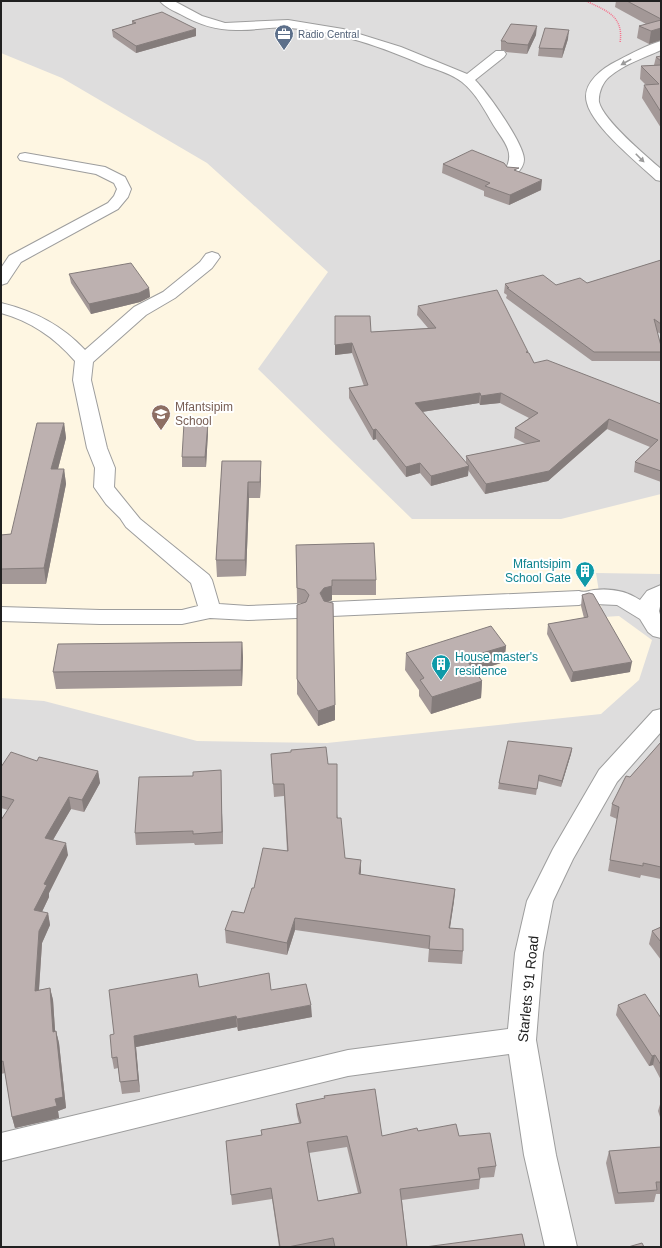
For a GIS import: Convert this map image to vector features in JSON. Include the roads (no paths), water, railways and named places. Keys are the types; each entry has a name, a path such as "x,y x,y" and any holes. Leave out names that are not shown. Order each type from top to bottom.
{"street":[{"path":"166,1 176,8 212,24 232,27 287,24 313,26 344,33 412,55 467,80 484,101 510,140 516,154 516,165 511,172"},
{"path":"661,45 605,74 592,94 593,104 609,126 661,177"},
{"path":"467,80 500,54"},
{"path":"1,280 15,259 113,206 122,197 124,189 120,180 100,170 25,157"},
{"path":"210,611 201,580 134,523 113,500 104,487 105,468 97,448 82,380 84,360 140,311 169,295 206,265 212,257"},
{"path":"1,308 33,319 55,331 72,345 84,360"},
{"path":"332,609 587,598 622,598 637,594 660,593"},
{"path":"660,593 651,599 647,606 647,614 651,622 661,631"},
{"path":"622,598 647,614"},
{"path":"1,614 100,617 175,617 210,611 248,613 297,611"},
{"name":"Starlets '91 Road","path":"561,1247 540,1155 521,1040 529,953 540,901 562,856 608,776 661,717"},
{"path":"1,1147 348,1063 521,1040"}],"place":[{"name":"Radio Central","path":"284,51"},
{"name":"Mfantsipim School","path":"161,431"},
{"name":"Mfantsipim School Gate","path":"585,588"},
{"name":"House master's residence","path":"441,681"}]}
